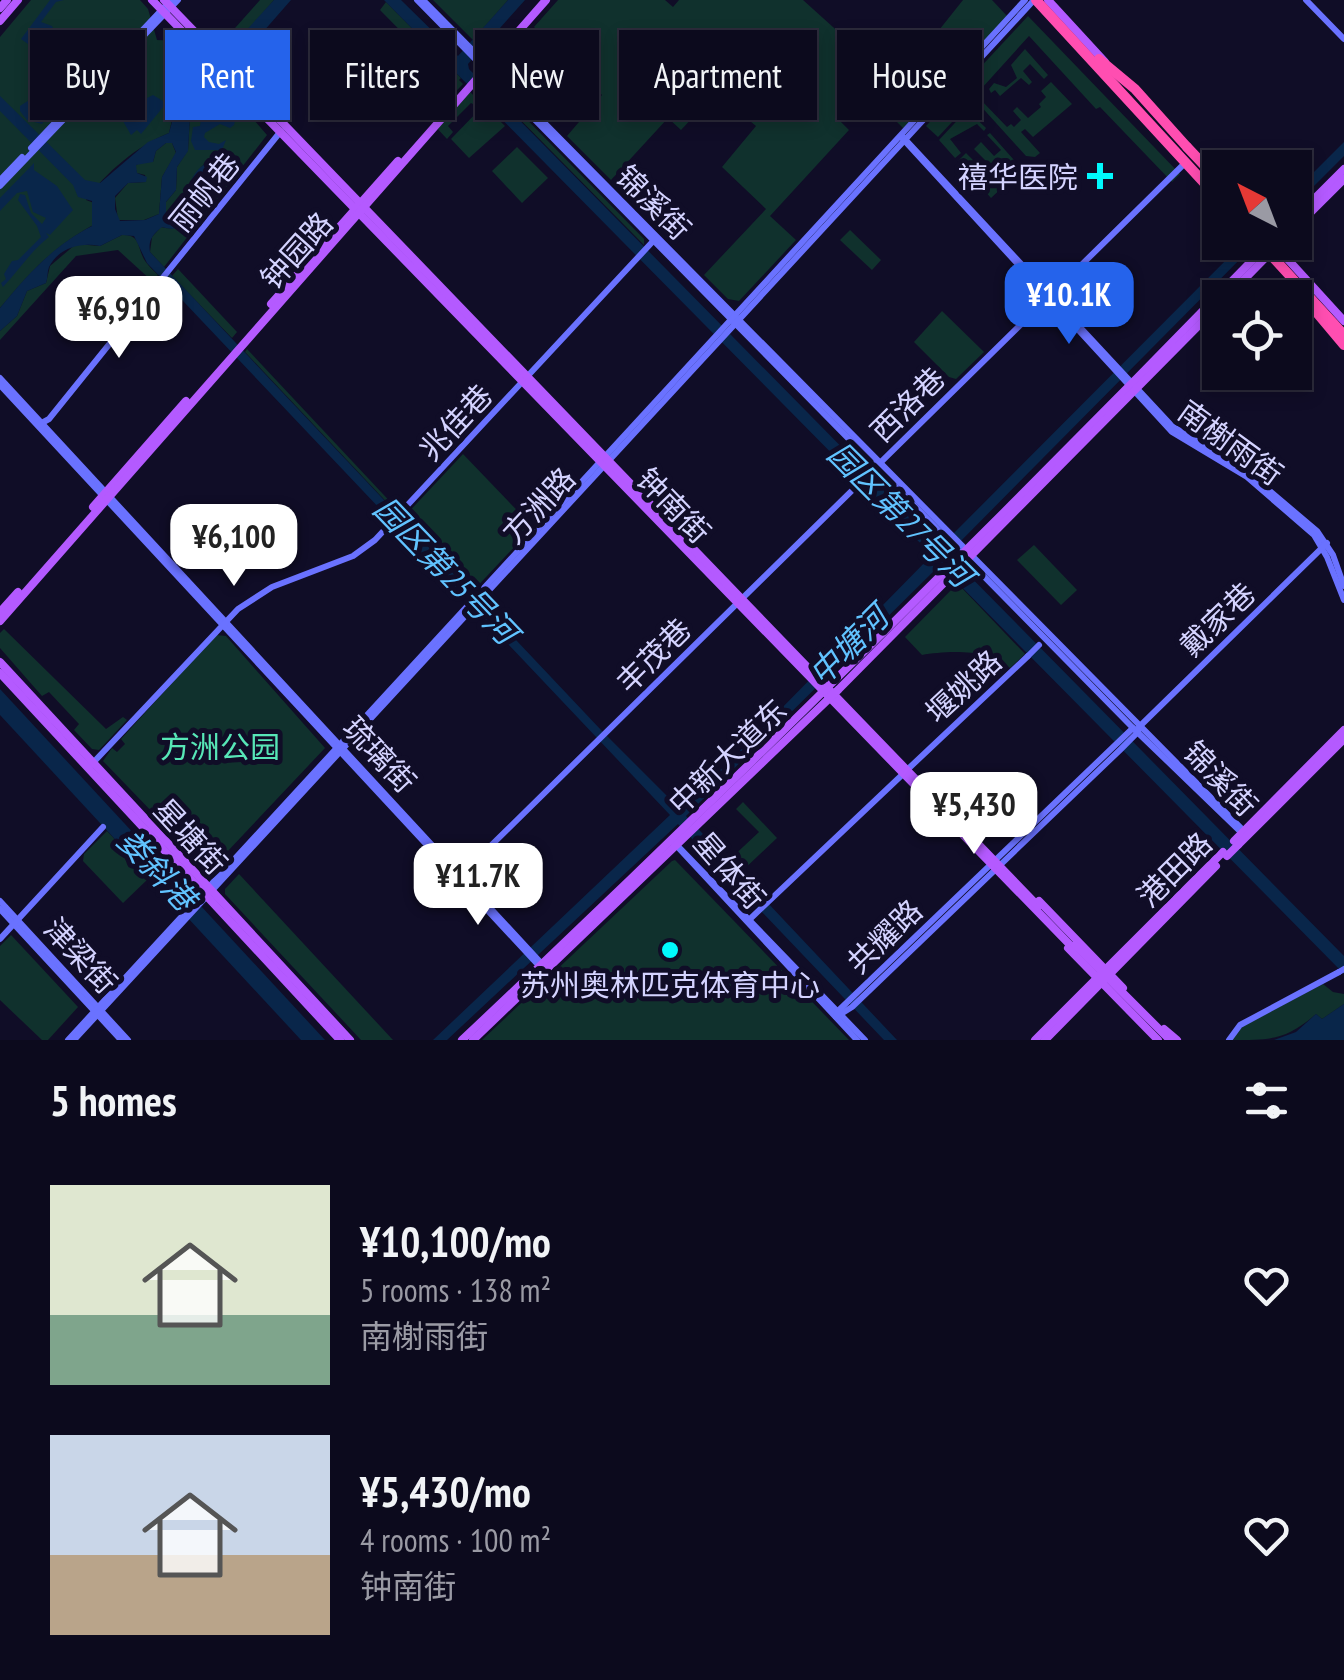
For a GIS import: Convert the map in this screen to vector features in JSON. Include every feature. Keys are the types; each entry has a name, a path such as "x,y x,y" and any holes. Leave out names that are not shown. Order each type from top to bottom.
{"highway":[{"path":"1036,0 1134,90 1202,165"},
{"path":"1036,0 1202,182"},
{"path":"1099,59 1202,167"},
{"path":"1279,260 1343,340"},
{"path":"1282,260 1344,323"},
{"path":"1312,305 1343,340"}],"main road":[{"path":"0,8 7,0"},
{"path":"0,21 18,0"},
{"name":"钟南街","path":"152,0 168,5 219,63 1167,1040"},
{"name":"锦溪街","path":"420,0 475,59"},
{"name":"钟园路","path":"514,30 543,0"},
{"path":"1036,0 1202,184"},
{"path":"1036,0 1202,168"},
{"name":"方洲路","path":"71,1040 1036,0"},
{"path":"1306,0 1344,38"},
{"path":"0,183 168,5"},
{"name":"钟园路","path":"0,621 475,74"},
{"name":"锦溪街","path":"535,120 1240,837"},
{"name":"丽帆巷","path":"43,426 284,127"},
{"name":"南榭雨街","path":"904,139 1178,438 1258,485 1324,545 1344,586"},
{"name":"西洛巷","path":"875,468 1184,165"},
{"path":"1312,201 1344,169"},
{"path":"1312,211 1344,179"},
{"name":"兆佳巷","path":"90,765 223,622 262,592 360,551 392,522 656,239"},
{"name":"中新大道东","path":"462,1040 539,964 675,844 823,686 948,575 1252,260"},
{"path":"1240,280 1255,260"},
{"name":"中新大道东","path":"1130,384 1202,320"},
{"name":"琉璃街","path":"0,378 539,964"},
{"name":"琉璃街","path":"0,385 43,426"},
{"name":"丰茂巷","path":"459,877 875,468"},
{"name":"钟园路","path":"0,612 106,496"},
{"name":"南榭雨街","path":"1324,545 1344,600"},
{"name":"戴家巷","path":"1134,732 1324,545"},
{"name":"堰姚路","path":"750,918 1045,640"},
{"name":"星塘街","path":"0,662 90,765"},
{"name":"星塘街","path":"0,672 350,1040"},
{"name":"港田路","path":"1035,1040 1108,972 1344,730"},
{"name":"共耀路","path":"839,1015 1134,732"},
{"name":"港田路","path":"1240,837 1344,739"},
{"path":"0,939 103,828"},
{"name":"星体街","path":"675,844 750,918 861,1040"},
{"name":"星体街","path":"675,844 839,1015"},
{"name":"星塘街","path":"208,892 340,1040"},
{"path":"1028,898 1108,972 1154,1020 1167,1040"},
{"path":"1028,898 1145,1028 1167,1040"},
{"name":"津梁街","path":"0,901 124,1039"},
{"name":"津梁街","path":"0,909 16,922"},
{"name":"中新大道东","path":"474,1040 539,964"},
{"path":"1229,1040 1240,1025 1342,970"},
{"name":"港田路","path":"1045,1040 1099,981"}],"green space":[{"path":"31,0 140,0 148,9 157,40 165,40 165,120 172,120 169,133 134,152 86,200 94,203 93,225 42,262 0,308 0,37"},
{"path":"260,0 274,0 248,30 233,30"},
{"path":"433,0 508,0 482,30 475,30 473,40"},
{"path":"558,0 665,0 673,7 679,0 803,0 837,31 837,120 849,130 770,216 796,240 739,301 728,299 704,275 766,209 722,167 756,126 749,120 817,120 817,30 619,30 619,120 666,120 611,180 567,136 581,120 599,120 599,30 534,27"},
{"path":"963,0 992,0 1007,16 982,43 982,30 939,30"},
{"path":"386,2 414,30 400,30 380,10"},
{"path":"1028,16 1180,174 1172,182 1100,107 1096,109 1029,36 982,88 982,65"},
{"path":"1025,49 1048,75 1044,79 1030,64 1023,71 1032,82 1029,85 1021,78 1000,96 995,90 991,93 989,89 994,83 1006,87 1017,78 1011,65"},
{"path":"455,72 461,78 463,84 455,92"},
{"path":"1051,82 1072,104 1033,137 1025,129 1021,132 1040,153 1026,156 982,108 982,101 1007,127 1014,127 1021,120 1013,111 1017,107 1028,118 1046,97 1041,91"},
{"path":"467,89 475,97 475,105 471,103 455,119 455,103"},
{"path":"475,114 475,120 499,120 505,126 469,158 451,139"},
{"path":"190,120 254,120 267,135 164,267 150,252 152,237 161,227 181,226 222,182 207,162 193,179 178,215 166,212 166,202 176,190 177,167 188,150"},
{"path":"440,120 454,120 448,126 453,132 447,139 435,126"},
{"path":"521,120 527,120 644,239 644,245"},
{"path":"670,120 690,120 681,130"},
{"path":"895,120 912,120 904,129"},
{"path":"932,120 954,120 938,137 926,126"},
{"path":"958,120 978,120 986,128 984,131 977,124 950,139 961,153 955,158 939,140"},
{"path":"990,133 1022,169 991,198 958,161 966,153 981,168 987,162 974,149 981,142 994,156 1001,150 987,135"},
{"path":"172,143 176,153 162,177 159,214 144,220 118,220 115,198 128,183 146,182 145,175 137,173 135,166 153,162 156,151"},
{"path":"517,147 548,178 522,203 492,171"},
{"path":"850,230 881,260 872,270 840,240"},
{"path":"122,235 136,240 145,261 158,275 152,281 118,250 76,256 0,340 0,331 17,316 27,291 46,283 50,266 76,244 100,246"},
{"path":"178,269 237,332 232,338 172,276"},
{"path":"942,311 984,352 956,379 949,377 914,342"},
{"path":"247,349 397,509 395,511 245,352"},
{"path":"463,454 533,527 472,592 403,518"},
{"path":"1034,545 1077,590 1061,605 1017,560"},
{"path":"955,586 960,586 1025,654 1010,668 980,654 922,655 905,637"},
{"path":"4,629 106,729 123,717 127,720 99,750 92,749 74,730 79,724 49,692 42,696 0,648 0,633"},
{"name":"方洲公园","path":"216,635 226,636 325,748 209,871 103,761 112,748 117,752 125,744 121,739"},
{"path":"743,802 777,838 740,873 728,861 759,832 736,809"},
{"path":"107,831 150,877 123,903 83,861 84,854"},
{"name":"苏州奥林匹克体育中心","path":"672,861 849,1040 482,1040"},
{"path":"239,874 393,1040 361,1040 225,894"},
{"path":"11,935 78,1007 48,1040 42,1040 0,1000 0,946"},
{"path":"1323,984 1344,994 1344,1004 1322,1019 1316,1014 1277,1037 1232,1040 1243,1026"}],"water":[{"path":"50,0 64,0 56,2 41,22 54,30 30,30 28,44 21,39"},
{"path":"274,0 291,0 265,30 247,30"},
{"path":"384,0 401,0 432,30 414,30"},
{"path":"508,0 525,0 498,30 481,30"},
{"path":"475,37 475,56 468,64 475,75 475,92 455,72 455,53 458,56"},
{"path":"153,95 164,106 141,134 137,130 131,135 120,120 145,120 145,99"},
{"path":"0,96 85,180 100,183 148,142 169,133 172,120 190,120 188,151 177,167 176,190 166,202 166,212 179,215 191,180 208,163 217,162 225,179 205,196 184,225 162,227 156,232 150,252 679,808 932,555 502,120 519,120 940,547 1202,284 1202,298 948,554 1344,956 1344,974 940,565 686,816 897,1040 884,1040 678,824 447,1040 433,1040 670,815 147,263 134,236 122,235 100,246 79,246 59,255 49,267 46,283 27,291 17,316 0,331 0,308 21,284 53,252 92,226 92,201 78,197 73,185 0,111","holes":["166,143 172,143 176,152 162,177 159,214 145,220 120,221 115,196 128,183 146,182 147,177 137,173 136,165 153,162 156,151"]},
{"path":"30,100 30,120 45,120 42,124 27,120 20,106"},
{"path":"201,120 235,120 230,128 220,124 205,133 209,142 219,144 226,140 222,150 195,150 191,141 193,127 200,126"},
{"path":"1344,142 1344,156 1312,188 1312,174"},
{"path":"34,163 34,170 57,186 73,210 50,235 46,233 49,237 3,287 4,274 12,261 18,260 41,237 18,200 20,194 25,195 31,213 42,224 46,218 33,212 27,191 17,193 0,211 0,198"},
{"path":"1226,260 1239,260 1219,280 1206,280"},
{"name":"娄斜港","path":"0,689 325,1040 301,1040 0,715"},
{"path":"1344,1004 1344,1040 1274,1040 1296,1032 1316,1014 1322,1019"}],"place":[{"name":"禧华医院","path":"1100,176"},
{"name":"苏州奥林匹克体育中心","path":"670,950"}],"water label":[{"name":"园区第27号河","path":"901,514"},
{"name":"园区第25号河","path":"446,570"},
{"name":"中塘河","path":"848,645"}]}
